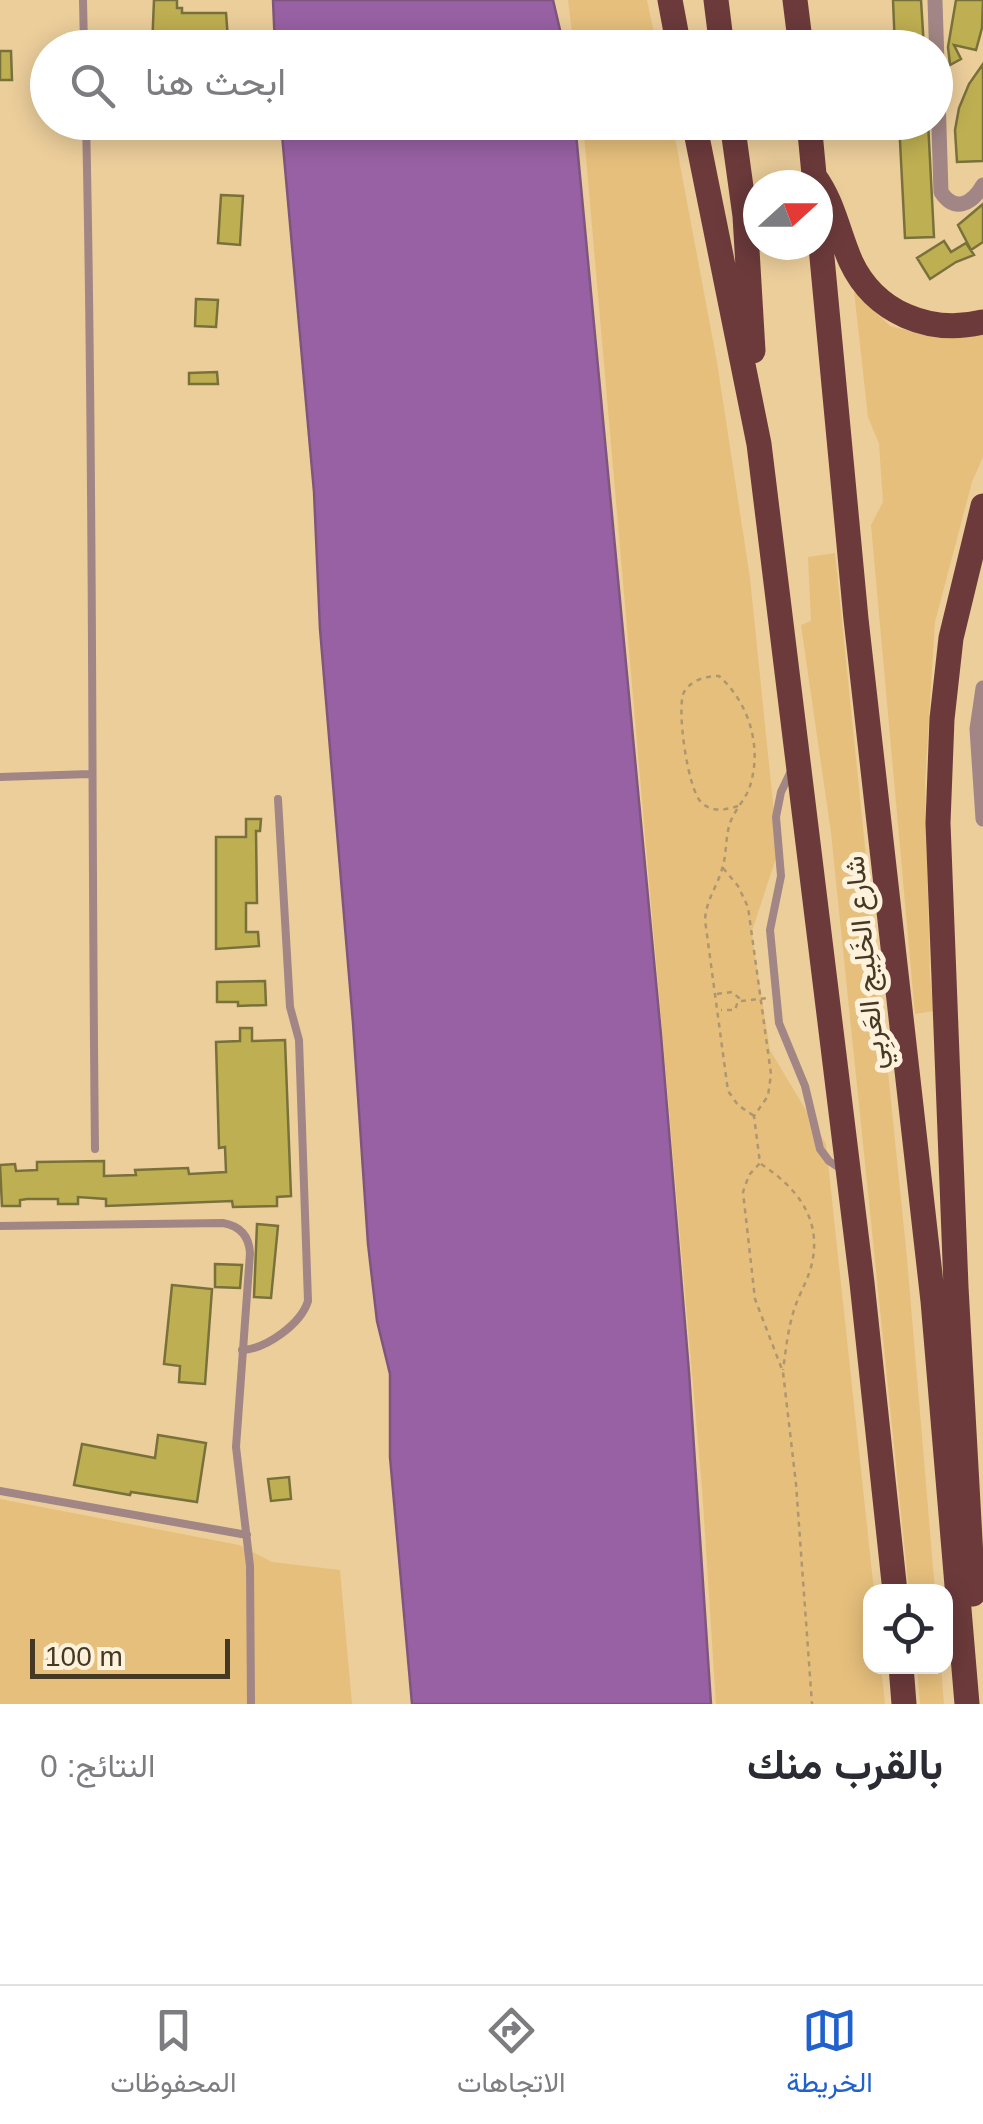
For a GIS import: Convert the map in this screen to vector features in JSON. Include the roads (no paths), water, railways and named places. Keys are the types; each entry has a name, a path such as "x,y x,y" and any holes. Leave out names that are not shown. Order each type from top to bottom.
{"highway":[{"path":"670,0 676,30"},
{"path":"716,0 720,30"},
{"path":"796,0 798,30"},
{"name":"شارع الخَلِيج العَربِي","path":"698,140 759,444 894,1584"},
{"path":"735,140 746,216 759,444"},
{"path":"810,140 814,170"},
{"path":"833,207 852,265 878,298 901,314 927,324 954,327 983,322"},
{"name":"شارع الخَلِيج العَربِي","path":"822,260 856,619 932,1301 970,1704"},
{"path":"970,1704 974,1577 956,1287 938,822 942,719 951,638 979,517"},
{"path":"902,1674 904,1704"}],"street":[{"path":"935,0 936,30"},
{"path":"939,140 941,192 946,199 962,205 971,202 983,185"},
{"path":"983,688 983,820"}],"lane":[{"path":"83,0 84,30"},
{"path":"86,140 92,361 90,774 95,1150"},
{"path":"796,761 785,781 776,816 781,876 770,930 777,998 782,1032 805,1086 820,1148 834,1165 848,1172"},
{"path":"0,777 90,774"},
{"path":"242,1350 257,1348 292,1324 303,1314 308,1301 299,1040 290,1007 278,799"},
{"path":"0,1226 223,1223 238,1228 250,1246 236,1447 248,1536 251,1704"},
{"path":"0,1492 248,1536"}]}
